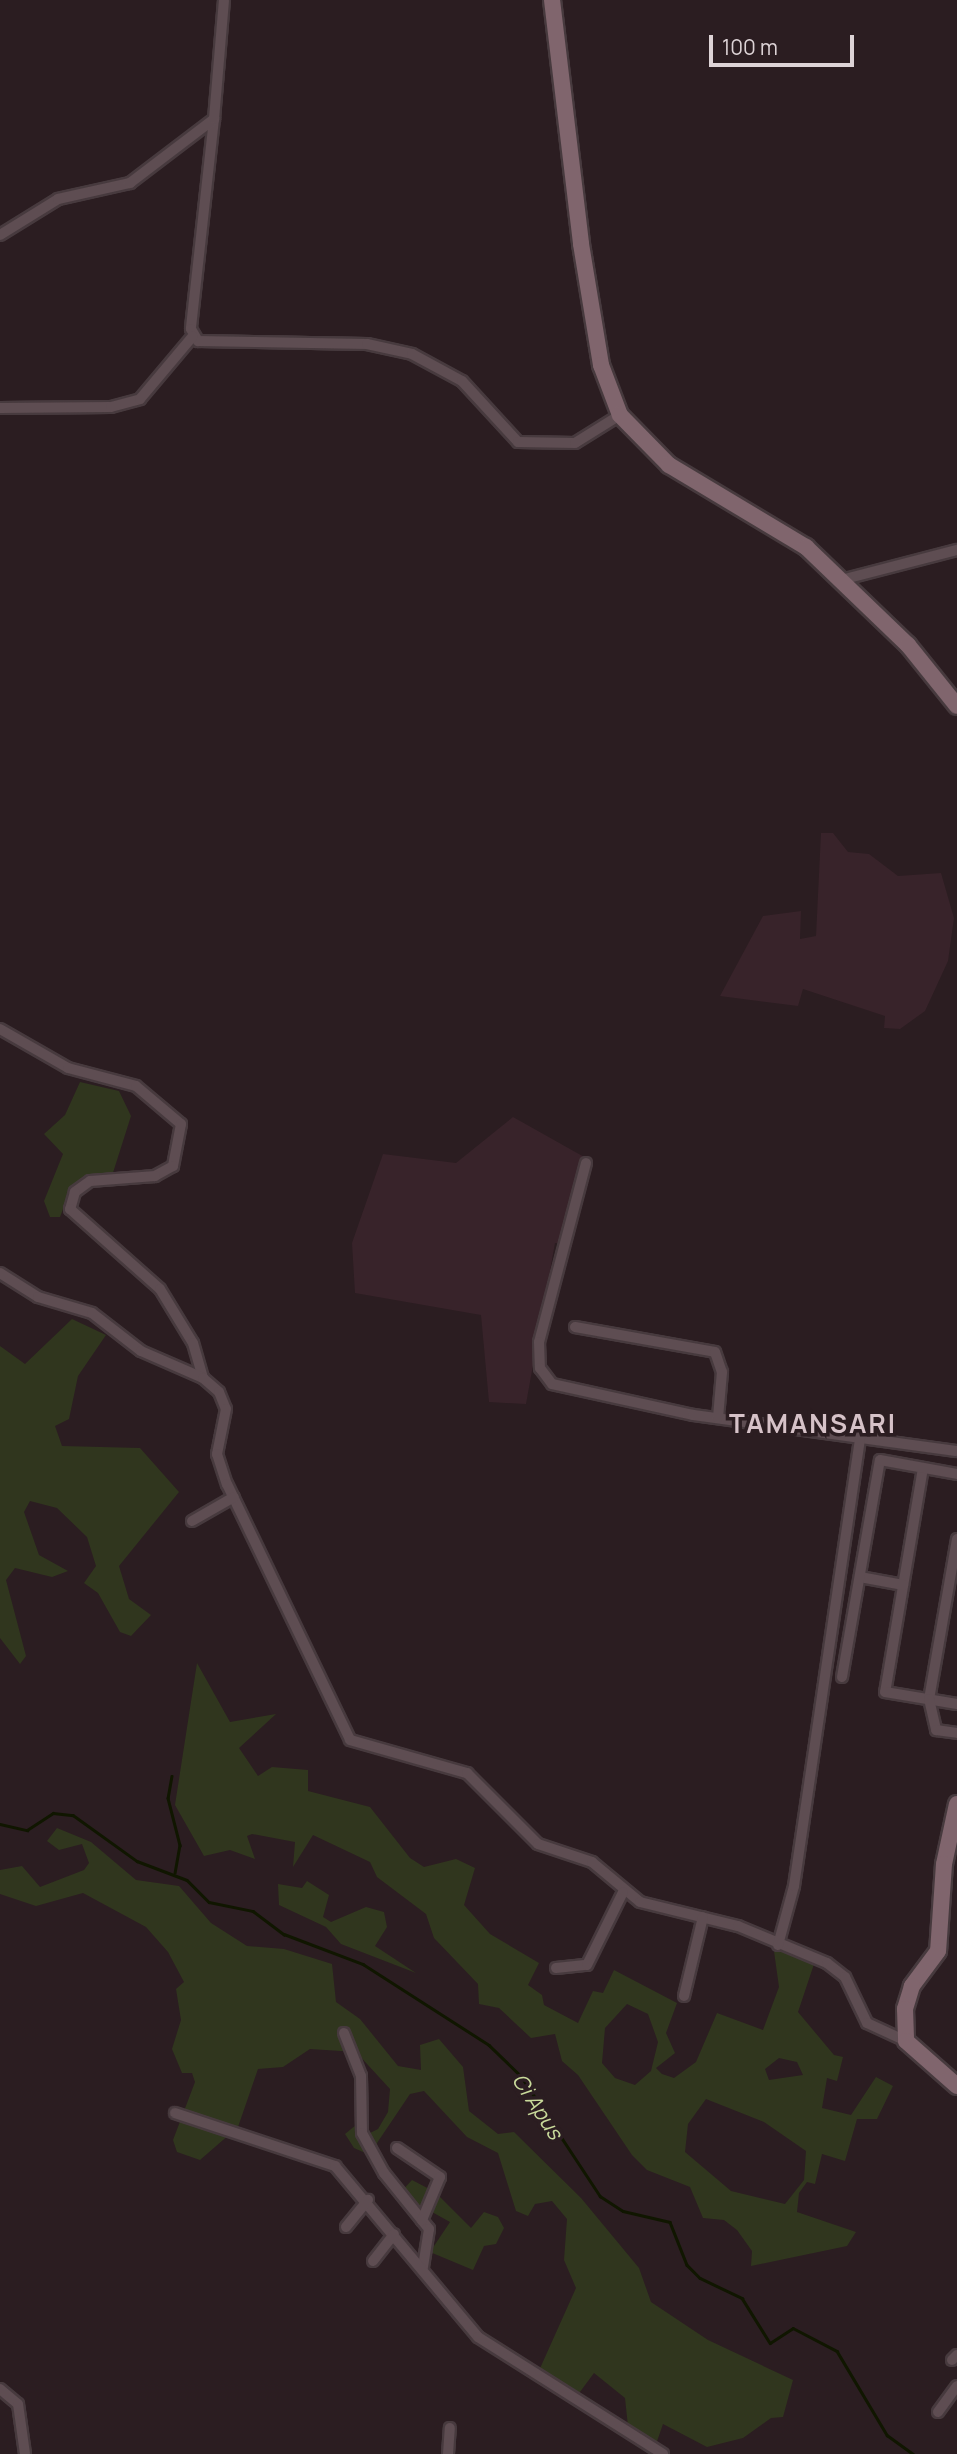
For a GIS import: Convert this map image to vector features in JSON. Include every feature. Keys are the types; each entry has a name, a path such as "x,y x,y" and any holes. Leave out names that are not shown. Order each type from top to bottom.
{"main road":[{"path":"552,0 581,244 601,365 620,415 669,465 768,521 841,580 908,645 957,706"},
{"path":"957,1804 944,1864 938,1951 908,1993 906,2041 957,2086"}],"street":[{"path":"0,408 111,407 140,399 194,336 224,0"},
{"path":"0,235 58,199 130,183 214,119"},
{"path":"194,336 274,346 367,344 412,354 462,381 518,442 575,443 620,415"},
{"path":"841,580 957,550"},
{"path":"0,1029 68,1068 136,1086 181,1124 173,1166 155,1176 90,1181 75,1192 70,1209 160,1289 193,1343 203,1378"},
{"path":"586,1163 539,1342 544,1378 562,1389 718,1418 957,1451"},
{"path":"0,1273 38,1297 92,1313 141,1350 203,1378 225,1402 217,1454 234,1497 350,1740 467,1773 538,1844 592,1862 623,1892 703,1917 839,1971 867,2023 906,2041"},
{"path":"575,1327 715,1352 722,1372 718,1418"},
{"path":"778,1945 794,1886 860,1437"},
{"path":"842,1677 880,1460 957,1474"},
{"path":"923,1468 885,1692 957,1704"},
{"path":"192,1521 234,1497"},
{"path":"957,1539 929,1699 936,1730 957,1734"},
{"path":"860,1577 903,1585"},
{"path":"556,1968 587,1965 623,1892"},
{"path":"684,1996 703,1917"},
{"path":"344,2033 361,2076 362,2133 384,2173 422,2220 431,2238 423,2268"},
{"path":"175,2113 315,2155 368,2200 484,2342 663,2454"},
{"path":"397,2147 440,2177 422,2220"},
{"path":"346,2227 368,2200"},
{"path":"373,2261 394,2234"},
{"path":"937,2412 957,2386"},
{"path":"0,2389 18,2404 25,2454"},
{"path":"448,2454 450,2428"}],"shaded area":[{"path":"821,833 833,833 848,852 869,854 898,876 941,873 954,918 948,961 925,1011 900,1029 884,1028 885,1016 803,989 798,1006 720,996 763,916 801,911 800,939 816,936"},
{"path":"513,1117 586,1158 563,1243 555,1243 526,1404 489,1402 481,1315 355,1293 352,1243 383,1154 456,1163"}],"green space":[{"path":"80,1082 119,1091 131,1116 111,1179 83,1182 69,1193 60,1217 50,1217 44,1201 63,1154 44,1134 65,1115"},
{"path":"72,1319 106,1335 78,1376 69,1419 55,1426 62,1446 140,1448 179,1492 119,1566 129,1599 151,1615 131,1636 120,1632 98,1593 84,1583 96,1566 87,1537 57,1508 30,1501 24,1512 39,1555 68,1571 52,1577 15,1568 6,1580 26,1656 20,1664 0,1638 0,1346 25,1364"},
{"path":"197,1663 230,1722 276,1714 239,1748 258,1776 272,1767 308,1770 308,1791 370,1807 410,1858 424,1867 456,1859 475,1868 464,1905 490,1934 539,1963 528,1985 542,1995 544,2005 578,2023 593,1991 603,1993 614,1970 677,2003 666,2033 675,2053 656,2068 662,2074 674,2078 696,2062 717,2013 763,2030 779,1987 773,1944 814,1964 798,2012 834,2055 843,2057 837,2081 827,2078 822,2108 851,2115 876,2077 893,2086 877,2119 857,2119 845,2161 822,2154 815,2184 807,2182 799,2193 797,2212 856,2232 847,2246 751,2266 752,2251 737,2230 724,2220 703,2218 690,2187 647,2170 632,2155 578,2075 562,2061 555,2034 531,2038 499,2008 479,2004 478,1984 434,1938 426,1914 377,1877 370,1862 313,1835 293,1867 295,1842 252,1834 247,1836 255,1859 230,1850 204,1856 175,1805","holes":["627,2004 648,2014 658,2042 651,2071 635,2085 615,2078 602,2063 605,2028","779,2058 797,2062 803,2075 769,2080 765,2069","706,2099 764,2122 806,2151 804,2180 785,2204 731,2191 685,2152 688,2124"]},
{"path":"57,1828 91,1842 136,1880 179,1886 211,1923 247,1946 284,1949 332,1964 336,2002 360,2019 398,2066 421,2070 420,2045 439,2039 463,2067 469,2111 498,2134 514,2132 581,2198 639,2268 651,2302 708,2340 793,2380 783,2417 771,2418 743,2438 707,2447 663,2424 654,2450 629,2436 625,2398 594,2373 574,2400 537,2375 576,2288 564,2260 567,2219 552,2201 535,2204 528,2216 516,2211 498,2153 467,2137 424,2091 410,2094 377,2143 379,2159 354,2148 345,2134 356,2125 366,2135 378,2129 388,2112 390,2089 356,2052 310,2049 283,2067 258,2069 238,2127 200,2160 177,2152 173,2140 195,2082 192,2073 182,2073 172,2049 181,2020 176,1989 184,1982 168,1952 146,1927 83,1893 36,1906 0,1894 0,1870 22,1866 40,1887 84,1870 89,1863 82,1844 59,1850 47,1841"},
{"path":"307,1881 329,1895 323,1917 331,1922 366,1907 384,1912 387,1927 375,1946 416,1973 341,1944 326,1927 279,1905 278,1884 302,1888"},
{"path":"412,2180 435,2192 471,2228 484,2212 498,2217 504,2228 496,2244 484,2246 473,2270 430,2252 450,2222 432,2212 418,2219 398,2195"}],"waterway":[{"path":"172,1776 168,1798 180,1845 175,1873"},
{"name":"Ci Apus","path":"0,1824 27,1830 53,1813 73,1815 137,1861 187,1880 209,1902 253,1911 284,1934 363,1964 489,2045 521,2076 600,2196 623,2211 670,2222 687,2265 700,2278 742,2298 770,2343 793,2328 837,2351 887,2435 913,2454"}],"district":[{"name":"TAMANSARI","path":"813,1424"}]}
